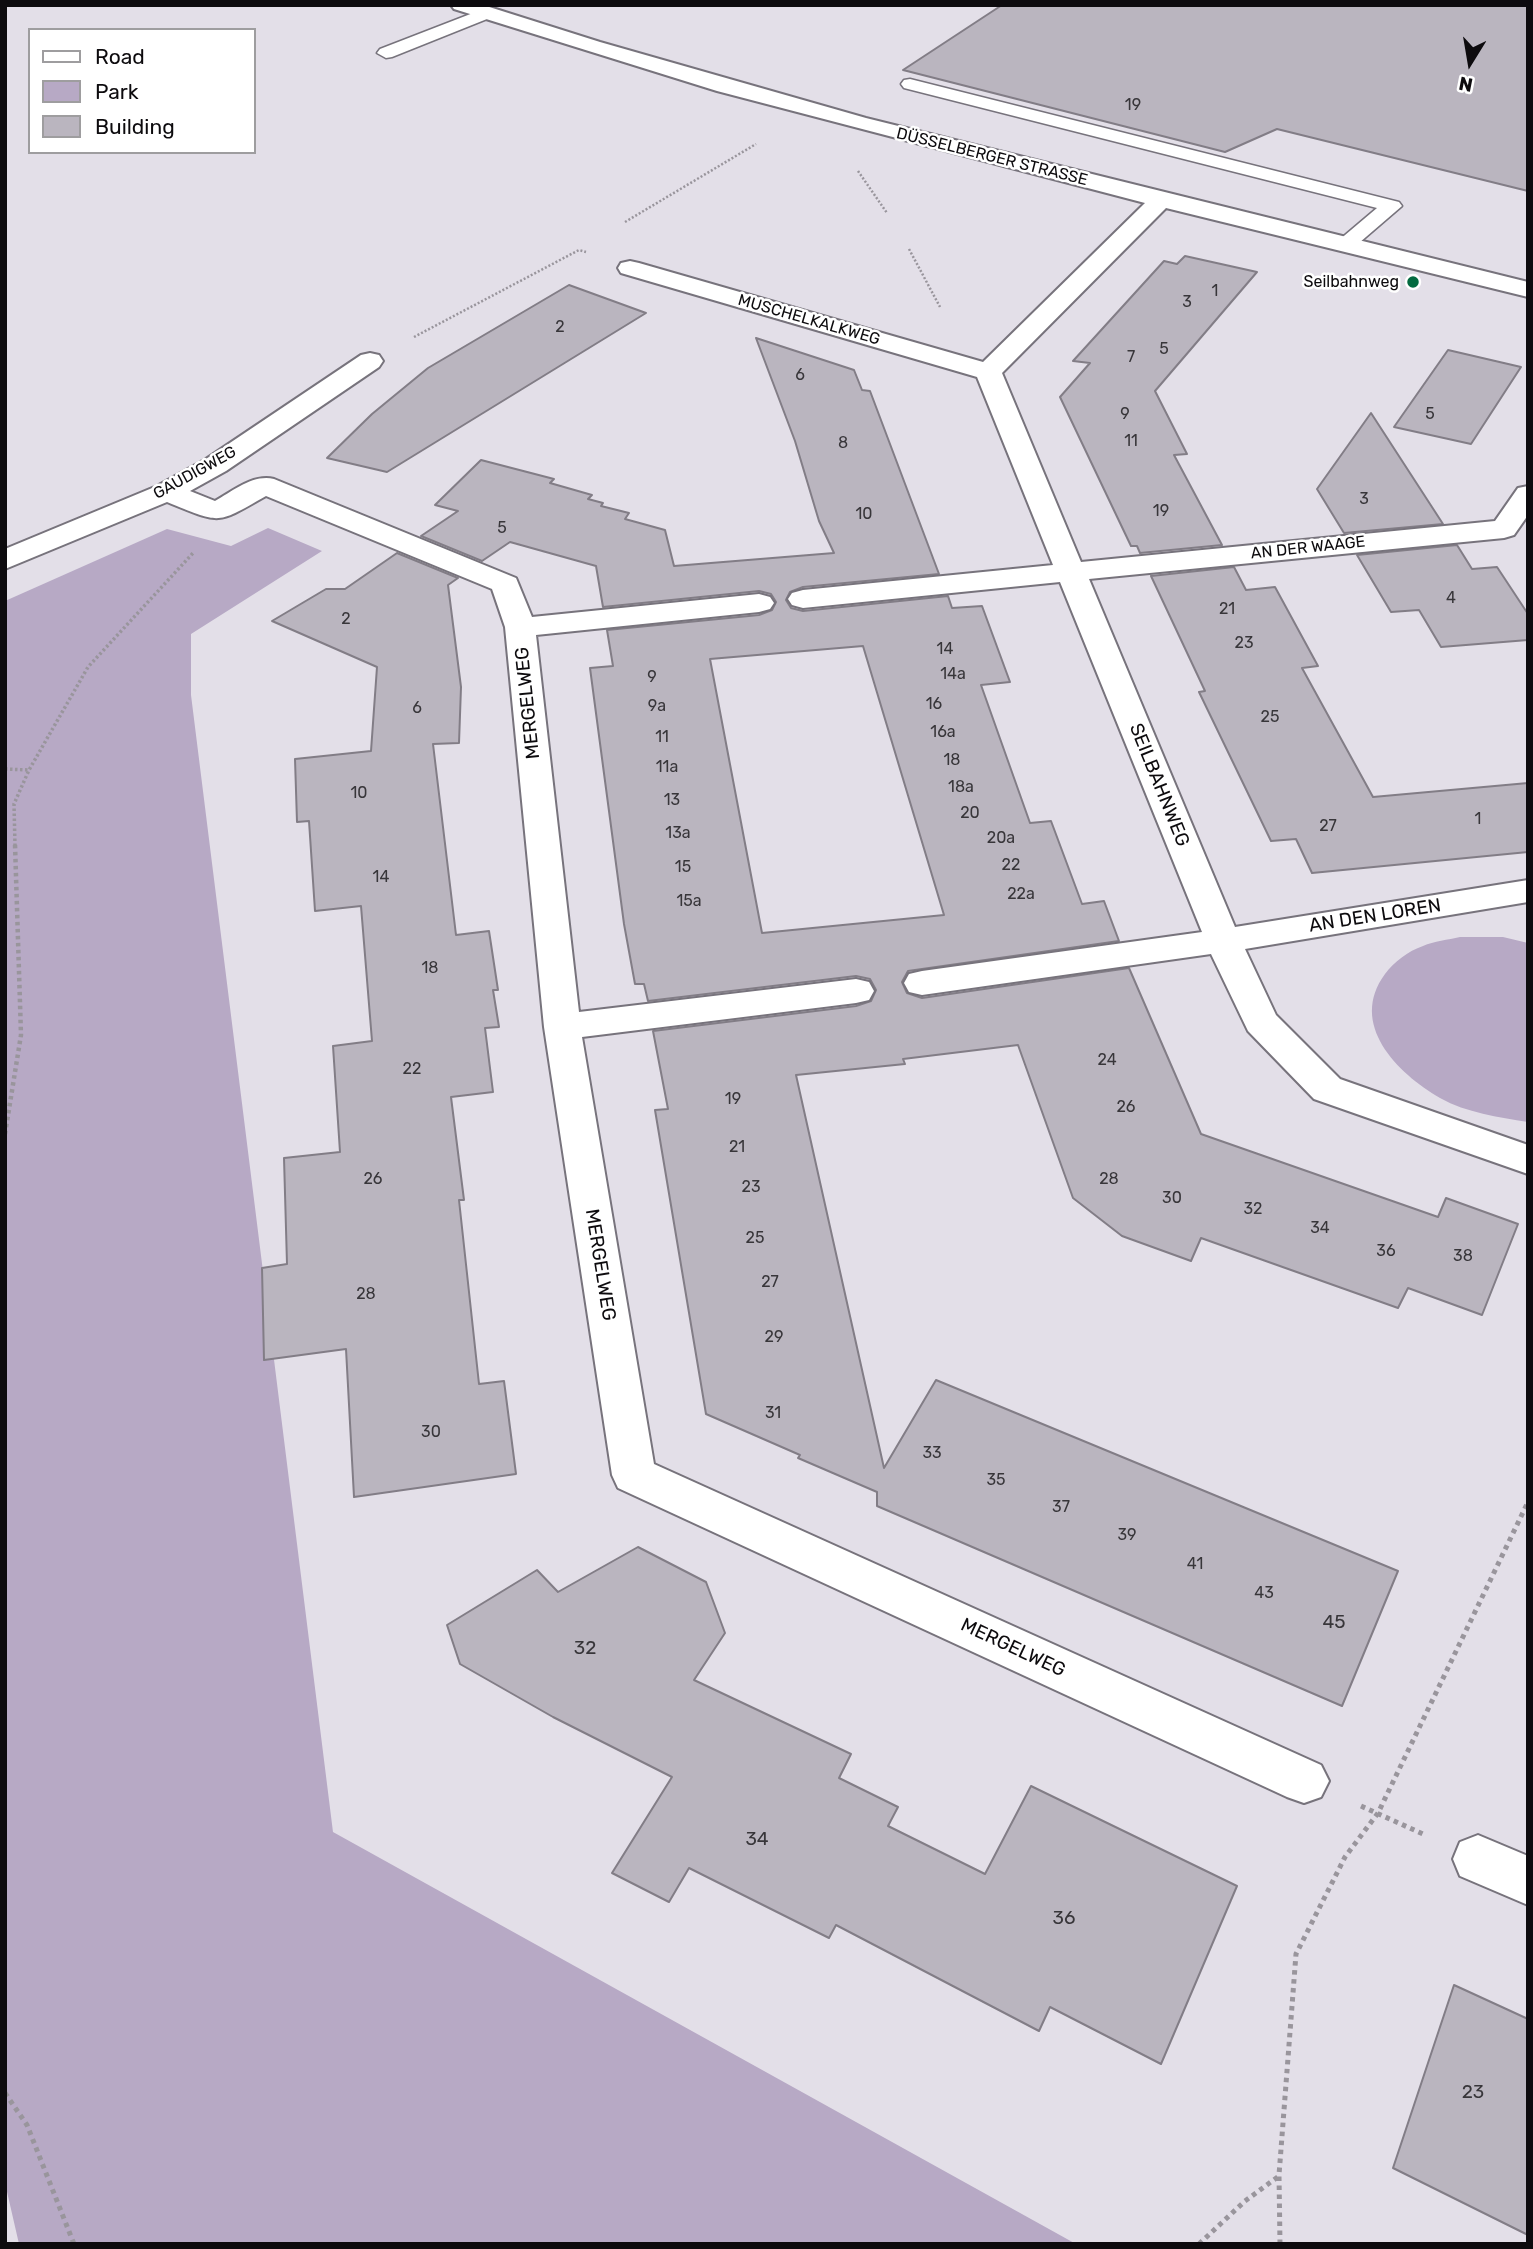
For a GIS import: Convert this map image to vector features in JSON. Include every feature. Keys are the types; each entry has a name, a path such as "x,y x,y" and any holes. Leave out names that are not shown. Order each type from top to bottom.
{"street":[{"name":"DÜSSELBERGER STRASSE","path":"461,5 663,69 832,116 1161,201 1528,290"},
{"path":"988,372 1161,201"},
{"name":"MUSCHELKALKWEG","path":"630,268 988,372"},
{"name":"GAUDIGWEG","path":"6,558 167,492 216,465 370,360"},
{"name":"SEILBAHNWEG","path":"988,372 1223,941 1261,1022 1327,1088 1528,1160"},
{"name":"MERGELWEG","path":"216,465 505,584 520,627 562,1027 634,1475 1304,1781"},
{"path":"167,492 217,512 264,485"},
{"name":"AN DER WAAGE","path":"803,599 1504,529 1528,494"},
{"path":"520,627 759,603"},
{"name":"AN DEN LOREN","path":"922,983 1223,941 1528,891"},
{"path":"562,1027 856,991"},
{"path":"1478,1859 1528,1881"}],"lane":[{"path":"386,52 486,13"},
{"path":"910,84 1392,206 1345,245"}],"path":[{"path":"625,222 764,138"},
{"path":"853,164 887,213"},
{"path":"370,360 591,243"},
{"path":"579,250 630,268"},
{"path":"5,1134 21,1035 14,804 29,770 88,667 195,552 217,512"},
{"path":"5,769 29,770"},
{"path":"1280,2244 1279,2175 1296,1954 1345,1857 1378,1813 1528,1502"},
{"path":"5,2093 27,2125 74,2244"},
{"path":"1199,2244 1245,2201 1279,2175"}],"green space":[{"path":"268,528 322,551 191,634 191,695 333,1832 1076,2244 19,2244 5,2183 5,601 167,529 231,546"},
{"path":"1460,937 1503,937 1528,943 1528,1122 1472,1111 1440,1098 1424,1088 1394,1061 1375,1029 1372,1011 1375,993 1385,974 1402,957 1417,948"}],"building":[{"path":"1002,5 1528,5 1528,191 1277,129 1225,152 903,70"},
{"path":"1185,256 1257,272 1155,391 1187,454 1174,455 1222,545 1140,553 1137,546 1131,546 1060,397 1090,363 1073,361 1164,261 1177,264"},
{"path":"569,285 646,313 387,472 327,458 372,414 428,368"},
{"path":"756,338 854,370 862,390 870,391 939,574 803,587 790,592 786,600 791,608 803,611 948,596 952,608 982,606 1010,682 981,685 1030,823 1051,821 1082,904 1104,901 1119,941 908,971 902,982 907,993 922,998 1129,968 1201,1134 1438,1217 1446,1198 1518,1224 1482,1315 1408,1288 1398,1308 1201,1238 1191,1261 1122,1236 1073,1198 1018,1045 903,1059 905,1064 796,1075 884,1468 936,1380 1398,1571 1342,1706 877,1506 877,1492 706,1414 655,1110 668,1109 653,1031 856,1006 871,1001 876,990 870,979 856,976 648,1001 644,984 635,984 624,924 590,668 613,666 607,630 759,615 772,610 776,602 771,594 759,591 603,607 596,566 510,542 482,561 421,536 458,511 435,505 481,460 554,479 550,483 592,495 588,499 603,503 601,506 629,513 625,519 665,530 674,566 834,553 819,521 795,441","holes":["863,646 944,915 762,933 710,659"]},
{"path":"1448,350 1521,367 1471,444 1394,427"},
{"path":"1371,413 1443,524 1344,533 1317,489"},
{"path":"1457,545 1472,569 1497,567 1528,614 1528,640 1441,647 1419,610 1391,612 1357,555"},
{"path":"397,553 458,578 448,585 461,687 459,743 433,744 456,935 489,931 498,990 493,990 499,1027 485,1028 493,1092 451,1097 464,1200 459,1200 479,1384 504,1381 516,1474 354,1497 346,1349 264,1360 262,1268 287,1264 284,1158 340,1152 333,1046 372,1041 361,906 315,911 309,821 297,822 295,759 371,751 377,667 272,621 326,589 345,589"},
{"path":"1234,567 1246,590 1275,587 1318,666 1302,668 1373,797 1528,783 1528,852 1312,873 1296,839 1271,841 1199,692 1205,691 1151,576"},
{"path":"638,1547 706,1582 725,1633 694,1680 851,1754 839,1778 898,1807 888,1826 985,1874 1031,1786 1237,1886 1161,2064 1050,2007 1039,2031 836,1925 829,1938 689,1868 669,1902 612,1873 672,1777 553,1717 460,1664 447,1625 537,1570 558,1592"},
{"path":"1454,1985 1528,2019 1528,2235 1393,2168"}],"place":[{"name":"Seilbahnweg","path":"1413,282"}]}
